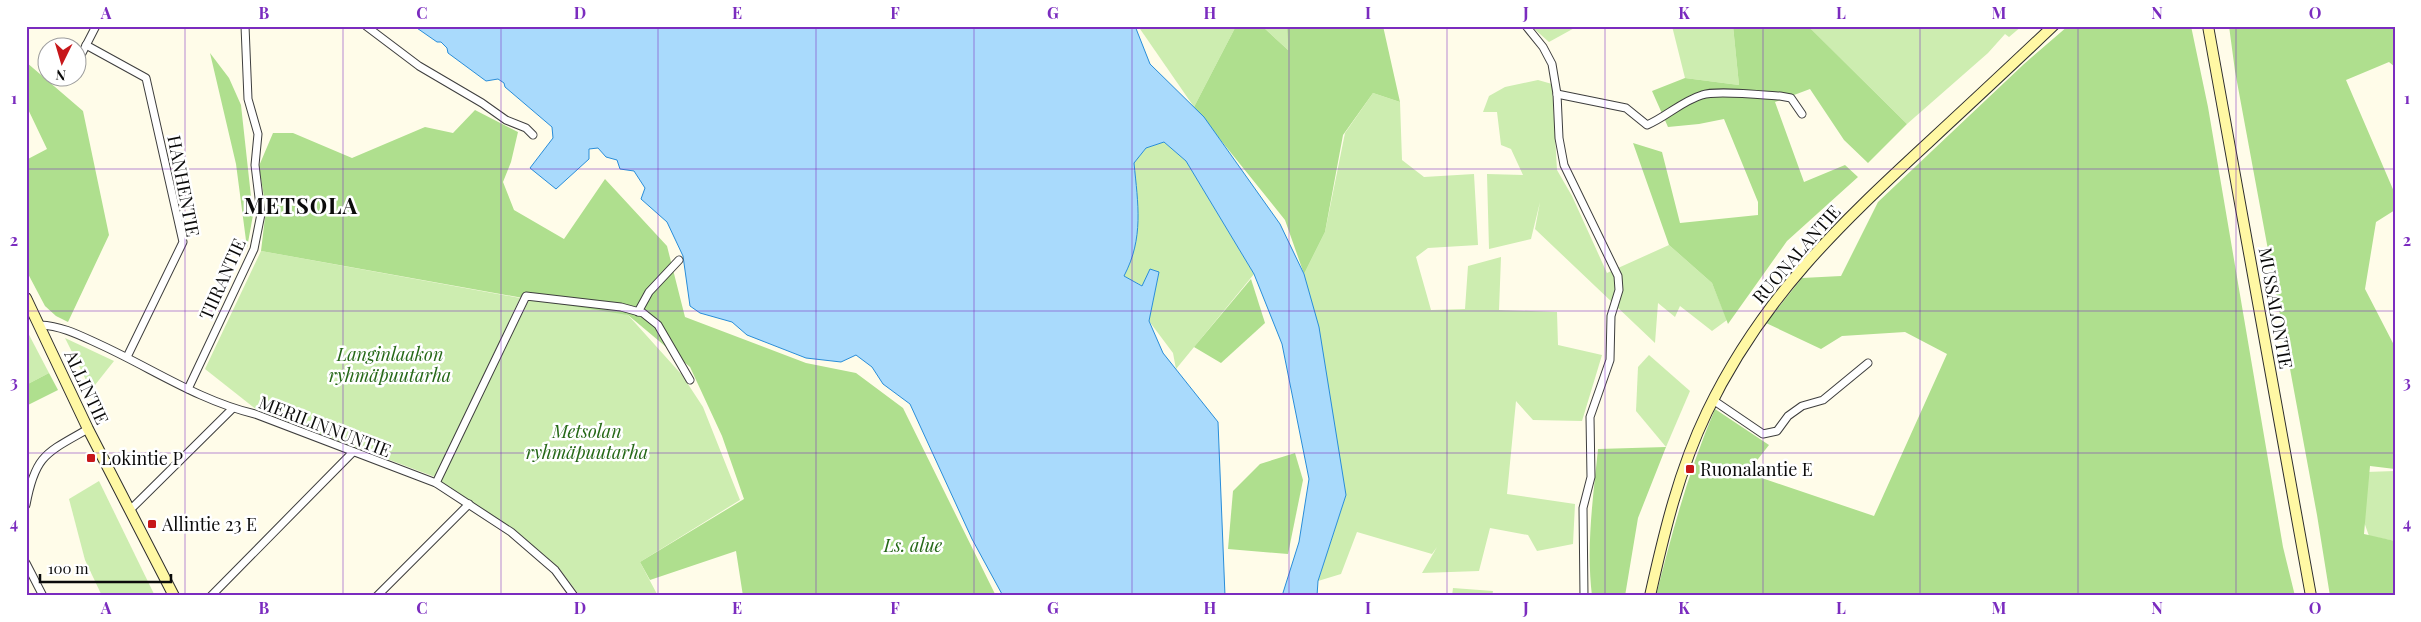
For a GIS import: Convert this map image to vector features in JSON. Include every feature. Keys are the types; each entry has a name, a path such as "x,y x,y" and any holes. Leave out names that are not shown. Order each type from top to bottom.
{"street":[{"path":"88,41 96,26"},
{"name":"TIIRANTIE","path":"188,389 254,250 261,214 255,165 258,134 248,99 245,26"},
{"path":"366,26 419,66 506,120 526,128 533,135"},
{"path":"1526,26 1549,57 1557,94 1559,138 1564,165 1618,276 1619,290 1611,316 1610,360 1590,417 1591,477 1583,508 1584,596"},
{"name":"RUONALANTIE","path":"1650,596 1676,493 1690,454 1713,400 1746,342 1772,304 1811,256 1885,182 2053,26"},
{"name":"MUSSALONTIE","path":"2208,26 2311,596"},
{"name":"HANHENTIE","path":"88,46 146,78 183,242 127,357"},
{"path":"1557,94 1626,108 1647,125 1665,117 1691,99 1704,94 1791,98 1802,114"},
{"path":"638,312 649,292 678,260"},
{"path":"436,483 526,296 621,307 644,313 658,325 690,380"},
{"name":"ALLINTIE","path":"26,298 88,429 131,509 174,596"},
{"name":"MERILINNUNTIE","path":"40,325 58,326 127,357 188,389 232,408 255,414 436,483 511,532 555,570 574,596"},
{"path":"1713,400 1763,434 1777,431 1788,416 1802,406 1823,400 1868,363"},
{"path":"131,509 232,408"},
{"path":"26,505 31,478 41,460 53,449 88,429"},
{"path":"211,596 353,452"},
{"path":"377,596 469,504"},
{"path":"26,563 43,596"}],"green space":[{"path":"1138,26 1236,26 1194,107"},
{"path":"1236,26 1262,26 1288,50 1287,26 1383,26 1400,102 1373,93 1343,135 1325,232 1304,274 1285,220 1194,107"},
{"path":"1262,26 1287,26 1288,50"},
{"path":"1531,26 1578,26 1549,42"},
{"path":"1672,26 1733,26 1739,85 1685,78"},
{"path":"1733,26 1808,26 1907,124 1868,163 1844,140 1810,89 1775,102 1804,182 1845,165 1858,177 1787,241 1728,324 1712,283 1669,245 1633,143 1662,152 1680,223 1758,215 1758,202 1724,119 1668,127 1652,91 1685,78 1739,85"},
{"path":"1808,26 2022,26 2009,37 2005,34 1988,53 1907,124"},
{"path":"2068,26 2191,26 2208,107 2283,547 2295,596 1656,596 1682,501 1715,409 1769,445 1747,473 1874,516 1947,354 1905,332 1842,336 1821,349 1766,323 1802,278 1841,276 1878,202 2024,64"},
{"path":"2229,26 2395,26 2395,67 2389,62 2346,80 2395,194 2395,210 2376,222 2365,289 2395,347 2395,469 2370,466 2364,534 2395,541 2395,596 2330,596 2317,515 2235,71"},
{"path":"210,53 229,78 241,105 253,215 247,248 236,164"},
{"path":"26,62 38,72 38,88 56,88 83,111 109,235 68,322 56,316 45,306 26,270 26,160 47,149 26,105"},
{"path":"1538,80 1552,84 1557,170 1572,196 1607,273 1669,245 1712,283 1727,320 1712,331 1680,306 1675,317 1658,303 1655,343 1535,229 1540,202 1531,239 1489,249 1487,174 1523,175 1511,149 1501,145 1497,112 1483,112 1489,96 1505,87"},
{"path":"1373,93 1400,102 1402,160 1424,177 1474,174 1478,245 1428,248 1416,257 1431,310 1465,309 1468,266 1501,257 1499,310 1557,312 1558,345 1602,355 1582,421 1533,420 1516,401 1507,494 1575,504 1573,544 1537,551 1528,535 1490,528 1479,571 1422,573 1437,547 1432,554 1357,532 1341,574 1318,581 1346,495 1304,274 1325,232 1345,133"},
{"name":"Ls. alue","path":"475,110 518,132 511,162 503,182 514,210 564,239 605,179 667,246 685,317 806,363 856,373 903,408 996,596 743,596 736,551 650,580 640,562 744,499 722,436 690,367 628,315 261,251 266,209 259,166 273,133 293,133 352,158 425,127 453,133"},
{"path":"1164,142 1186,161 1254,274 1176,369 1173,353 1149,321 1159,272 1143,286 1124,276 1137,235 1138,206 1134,163 1146,148"},
{"name":"Langinlaakon ryhmäpuutarha","path":"261,251 520,298 435,477 257,410 205,369"},
{"path":"1251,279 1265,323 1221,363 1194,347"},
{"name":"Metsolan ryhmäpuutarha","path":"529,300 614,310 628,315 682,375 703,407 740,500 640,562 658,596 580,596 559,568 515,530 440,481"},
{"path":"26,329 49,373 26,385"},
{"path":"65,338 114,361 91,390"},
{"path":"1649,355 1690,391 1666,447 1636,411 1638,367"},
{"path":"49,373 58,390 26,406 26,385"},
{"path":"1666,447 1638,518 1625,596 1592,596 1590,541 1598,449"},
{"path":"1295,453 1303,480 1288,554 1228,549 1233,491 1260,464"},
{"path":"2395,471 2395,541 2369,536 2363,519 2367,495 2366,472"},
{"path":"99,481 155,596 102,596 85,560 69,499"},
{"path":"1453,588 1493,591 1492,596 1452,596"}],"water":[{"path":"414,26 1135,26 1150,64 1204,117 1280,224 1304,274 1319,327 1346,495 1318,581 1317,596 1282,596 1299,542 1309,479 1282,344 1254,274 1186,161 1164,142 1146,148 1134,163 1138,207 1137,234 1135,248 1124,276 1142,286 1150,269 1159,272 1149,321 1163,353 1218,422 1225,596 1003,596 972,539 910,404 883,384 872,367 856,355 841,362 806,358 747,335 732,322 700,313 690,306 683,256 667,222 641,199 645,188 634,171 620,169 617,160 606,157 598,148 589,149 589,159 556,189 530,168 553,138 552,127 505,87 504,83 498,79 486,81 448,53 447,48 441,42 437,42"}],"place":[{"name":"Lokintie P","path":"91,458"},
{"name":"Ruonalantie E","path":"1690,469"},
{"name":"Allintie 23 E","path":"152,524"}],"district":[{"name":"METSOLA","path":"301,205"}]}
